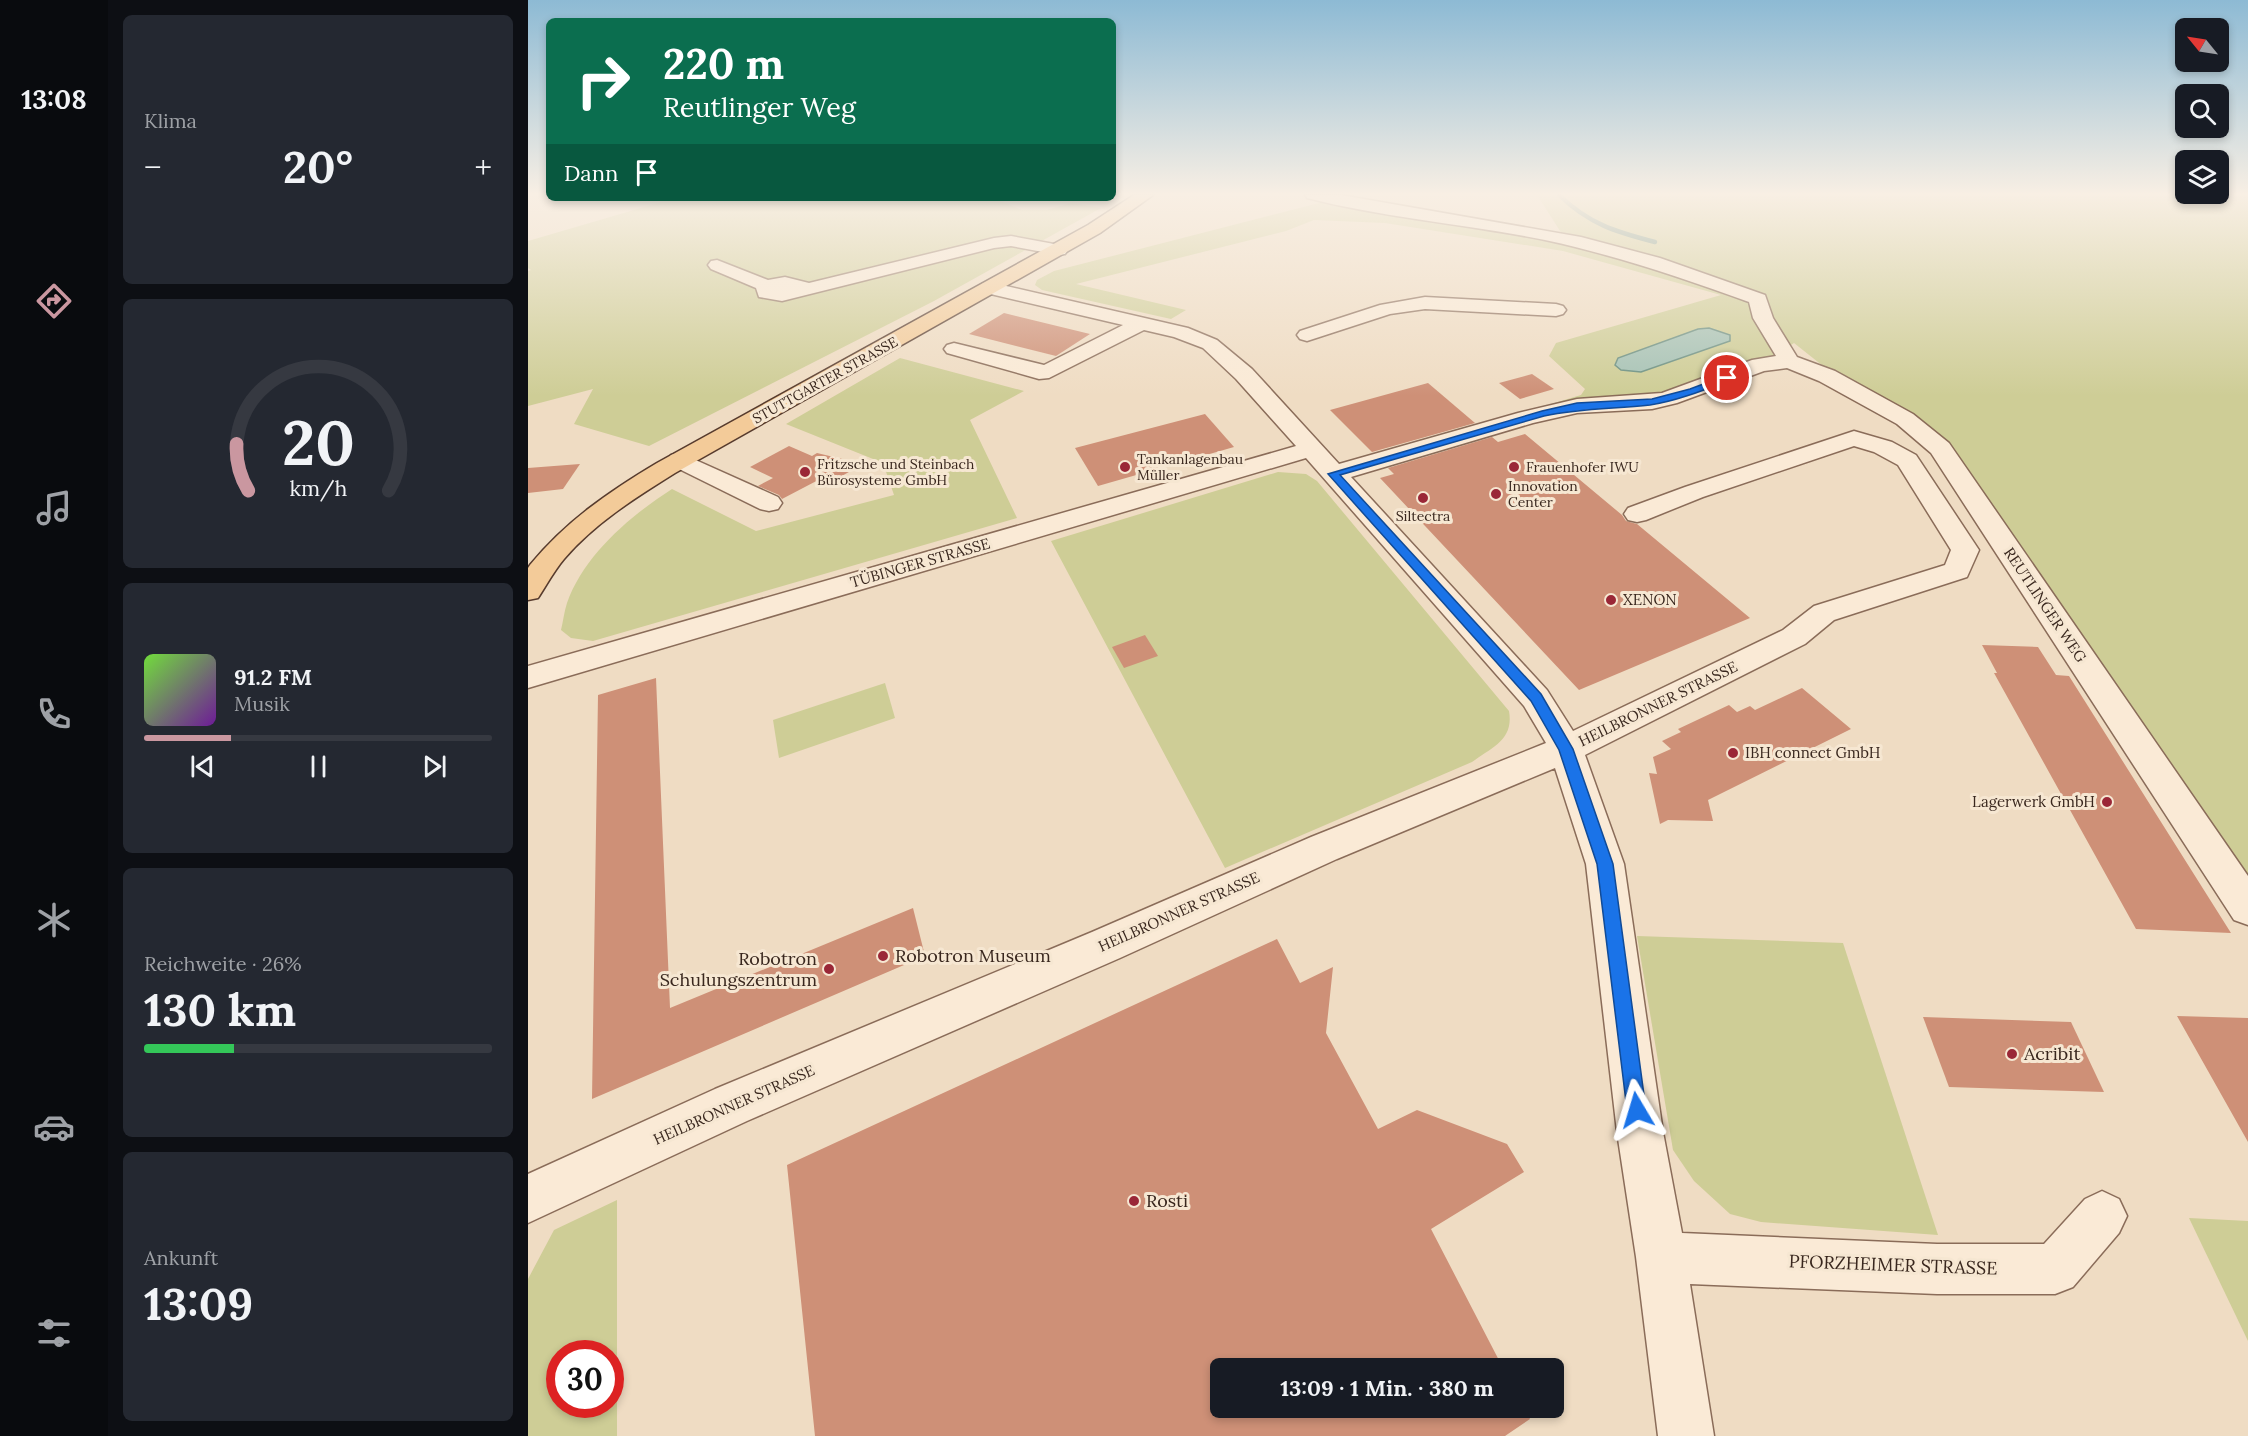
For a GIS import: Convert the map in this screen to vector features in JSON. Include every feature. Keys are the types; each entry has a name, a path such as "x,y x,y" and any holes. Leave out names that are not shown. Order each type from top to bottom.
{"main road":[{"name":"STUTTGARTER STRASSE","path":"528,591 537,575 563,544 614,499 1037,262"}],"street":[{"path":"717,265 768,286 764,290 765,294 771,295 917,262"},
{"path":"1650,262 1758,299 1763,318 1789,361"},
{"path":"814,267 844,280"},
{"path":"989,288 1181,332 1210,344 1244,374 1536,698 1566,749 1605,864 1640,1132 1661,1257 1686,1436"},
{"path":"1307,335 1387,309 1425,303 1556,310"},
{"path":"954,349 1039,372 1049,371 1141,323"},
{"name":"REUTLINGER WEG","path":"1333,474 1526,418 1577,406 1652,402 1669,398 1760,365 1789,361 1827,375 1905,419 1940,448 2248,908"},
{"name":"HEILBRONNER STRASSE","path":"528,1199 731,1105 1106,945 1324,848 1566,749 1794,637 1824,614 1957,571 1965,550 1907,460 1883,447 1854,438 1694,492 1637,514"},
{"name":"TÜBINGER STRASSE","path":"528,677 1312,449"},
{"path":"680,460 769,503"},
{"name":"PFORZHEIMER STRASSE","path":"1661,1257 1937,1269 2055,1269 2102,1216"}],"shaded area":[{"path":"528,262 1004,262 934,301 649,446 574,424 593,389 528,406 528,271 531,270 528,268"},
{"path":"1089,262 1163,262 1076,284 1186,310 1171,319 1042,290 1035,285 1037,280 1054,271"},
{"path":"1603,262 2248,262 2248,888 1912,419 1823,366 1794,343 1753,371 1696,395 1569,411 1551,404 1581,395 1585,389 1549,356 1556,343 1721,295"},
{"path":"1709,328 1730,335 1730,341 1641,372 1621,370 1615,365 1618,358 1698,329"},
{"path":"900,358 1024,391 970,420 1017,518 593,641 571,638 561,630 567,603 575,585 597,553 640,511 672,489 756,531 894,495 883,463 786,424"},
{"path":"1278,472 1306,474 1317,481 1509,711 1510,721 1505,736 1500,742 1472,762 1225,868 1051,541"},
{"path":"885,683 895,718 779,758 773,720"},
{"path":"1637,936 1843,943 1938,1235 1761,1222 1730,1214 1694,1181 1673,1150"},
{"path":"617,1200 617,1340 546,1340 546,1418 617,1418 617,1436 528,1436 528,1279 554,1230"},
{"path":"2189,1218 2248,1221 2248,1341"}],"building":[{"path":"1004,313 1090,334 1056,356 969,334"},
{"path":"1532,374 1554,389 1520,399 1499,383"},
{"path":"1428,383 1475,423 1372,452 1330,410"},
{"name":"Tankanlagenbau Müller","path":"1205,414 1234,447 1098,486 1075,448"},
{"path":"1525,434 1622,515 1626,521 1637,524 1750,618 1579,690 1380,478 1394,474 1388,468 1492,437 1498,442"},
{"name":"Fritzsche und Steinbach Bürosysteme GmbH","path":"789,446 812,456 817,453 863,464 833,481 824,477 782,499 779,495 758,486 773,478 750,467"},
{"path":"580,464 563,489 528,493 528,468"},
{"path":"1145,635 1158,656 1124,668 1112,647"},
{"name":"Lagerwerk GmbH","path":"1982,645 2038,647 2056,675 2069,676 2231,933 2136,929 1994,673 1997,673"},
{"name":"Robotron Schulungszentrum","path":"656,678 670,1008 913,908 925,956 592,1099 598,695"},
{"name":"IBH connect GmbH","path":"1802,688 1851,729 1708,800 1713,821 1668,820 1660,824 1649,773 1657,774 1653,757 1671,749 1662,741 1681,732 1678,729 1729,705 1737,712 1750,706 1755,710"},
{"name":"Rosti","path":"1277,939 1300,983 1333,967 1326,1033 1378,1129 1417,1110 1507,1144 1524,1172 1431,1229 1498,1358 1210,1358 1210,1418 1530,1419 1505,1436 815,1436 787,1165"},
{"path":"2177,1016 2248,1018 2248,1142 2208,1071"},
{"name":"Acribit","path":"1923,1017 2071,1022 2104,1092 1949,1087"}],"place":[{"name":"Tankanlagenbau Müller","path":"1125,467"},
{"name":"Frauenhofer IWU","path":"1514,467"},
{"name":"Fritzsche und Steinbach Bürosysteme GmbH","path":"805,472"},
{"name":"Innovation Center","path":"1496,494"},
{"name":"Siltectra","path":"1423,498"},
{"name":"XENON","path":"1611,600"},
{"name":"IBH connect GmbH","path":"1733,753"},
{"name":"Lagerwerk GmbH","path":"2107,802"},
{"name":"Robotron Museum","path":"883,956"},
{"name":"Robotron Schulungszentrum","path":"829,969"},
{"name":"Acribit","path":"2012,1054"},
{"name":"Rosti","path":"1134,1201"}],"route":[{"path":"1637,1110 1605,864 1566,749 1536,698 1333,474 1542,414 1577,406 1652,402 1693,391 1727,378"}]}
